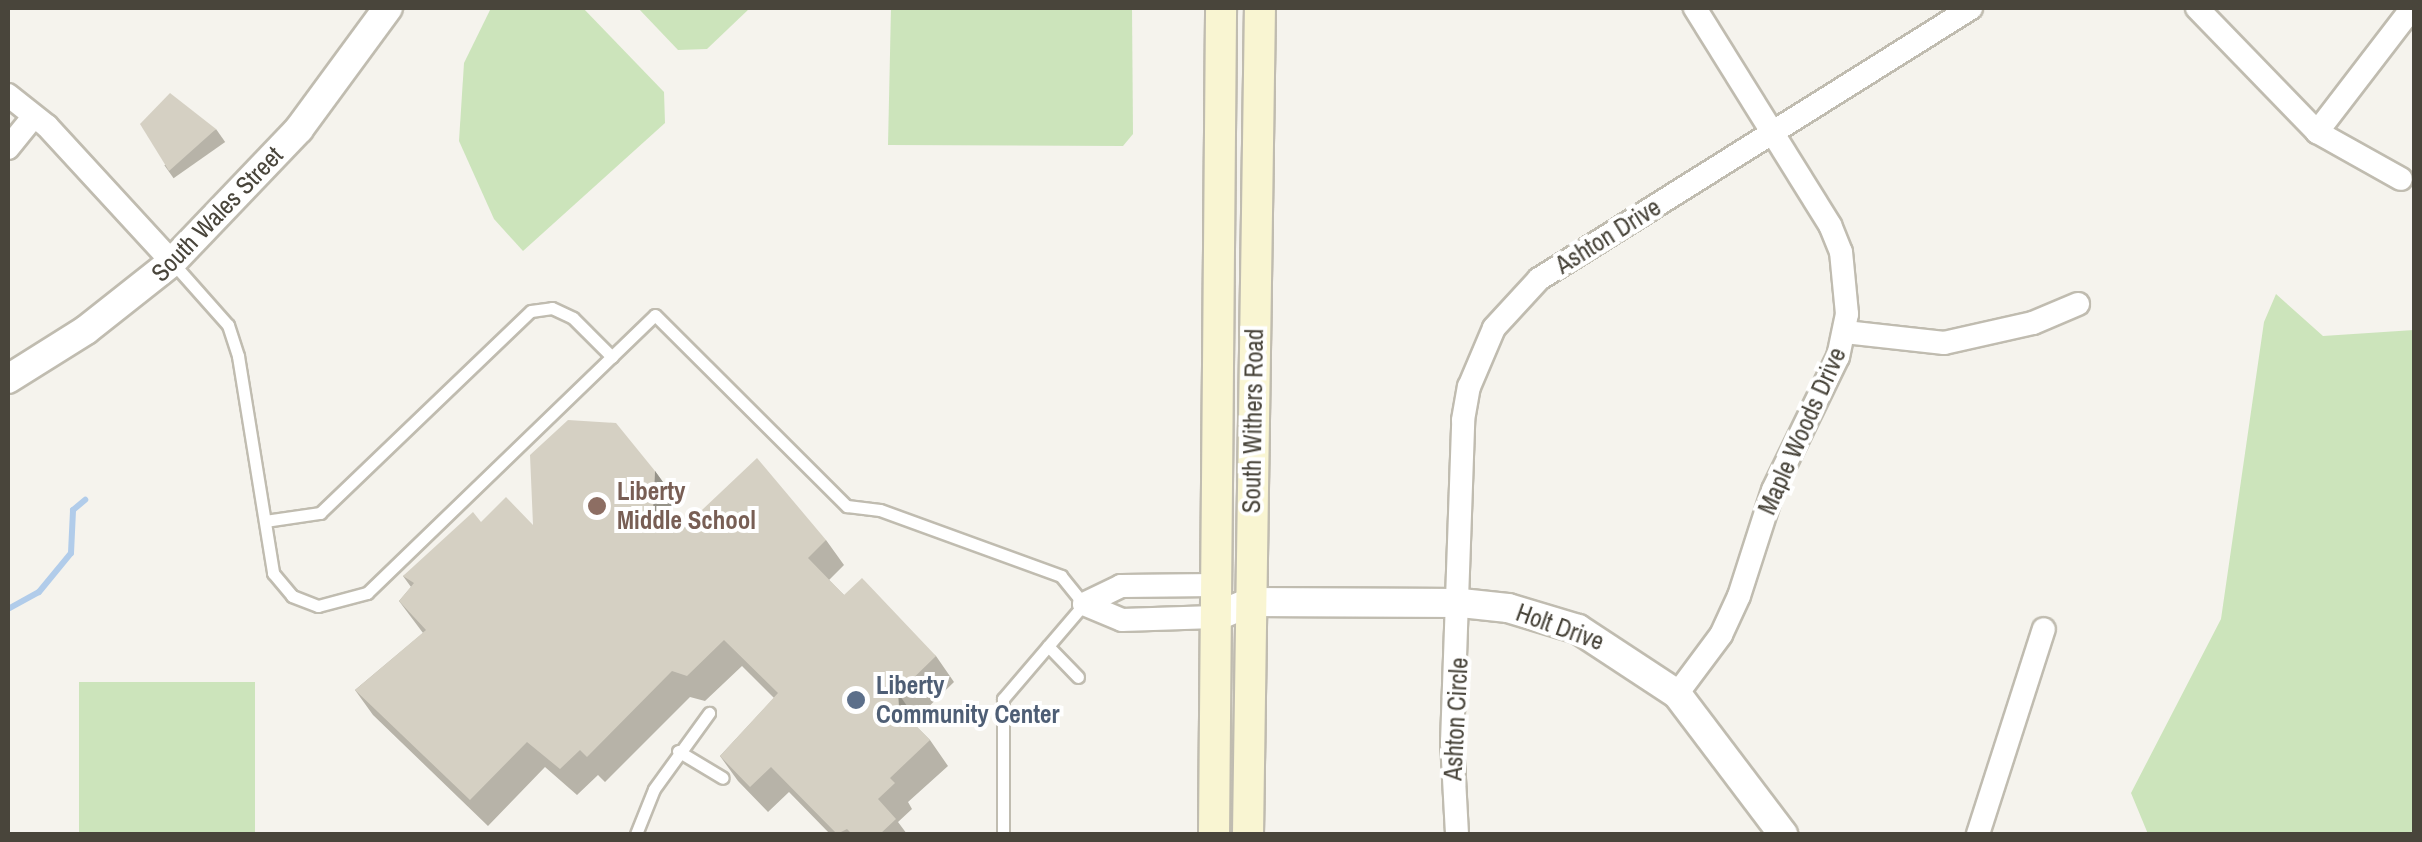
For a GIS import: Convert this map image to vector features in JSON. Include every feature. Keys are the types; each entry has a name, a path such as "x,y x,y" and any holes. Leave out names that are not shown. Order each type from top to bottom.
{"main road":[{"name":"South Withers Road","path":"1214,834 1221,8"},
{"name":"South Withers Road","path":"1248,834 1260,8"}],"street":[{"name":"South Wales Street","path":"8,379 86,330 172,262 299,129 388,8"},
{"name":"Maple Woods Drive","path":"1677,694 1721,635 1773,490 1845,332 1841,252 1773,132 1695,8"},
{"name":"Ashton Drive","path":"1461,603 1463,420 1474,371 1494,328 1540,279 1971,8"},
{"path":"2197,8 2317,132 2401,179"},
{"path":"2317,132 2412,8"},
{"path":"8,95 34,116 172,262"},
{"path":"8,148 34,116"},
{"path":"1845,332 1944,343 2033,323 2078,304"},
{"name":"Holt Drive","path":"1084,604 1121,586 1216,585 1250,602"},
{"name":"Holt Drive","path":"1084,604 1122,620 1216,617 1250,602 1461,603 1508,608 1578,629 1614,646 1677,694 1783,834"},
{"name":"Ashton Circle","path":"1457,834 1452,742 1461,603"},
{"path":"1978,834 2044,628"}],"lane":[{"path":"172,262 228,325 273,573 292,596 318,606 345,604 367,593 656,315 848,506 880,510 1061,576 1084,604 1003,698 1003,834"},
{"path":"265,521 320,513 531,311 552,308 572,318 612,357"},
{"path":"1048,646 1078,677"},
{"path":"636,834 678,751 709,713"},
{"path":"678,751 723,778"}],"green space":[{"path":"491,8 583,8 664,92 665,123 523,251 494,219 459,141 464,63"},
{"path":"638,8 750,8 707,49 678,50"},
{"path":"891,8 1132,8 1133,134 1123,146 888,145"},
{"path":"2276,294 2323,336 2414,330 2414,834 2148,834 2131,793 2221,619 2264,322"},
{"path":"79,682 255,682 255,834 79,834"}],"building":[{"path":"170,93 216,129 169,171 140,124"},
{"name":"Liberty Middle School","path":"568,420 616,423 655,471 653,510 684,527 757,458 826,540 808,558 844,595 862,578 936,656 898,693 899,709 930,740 890,778 895,783 878,799 896,819 880,834 852,834 847,829 837,834 771,767 750,787 720,756 778,693 724,640 687,676 672,671 587,757 580,750 560,769 527,742 470,800 355,690 426,630 399,601 414,583 403,576 473,512 481,522 506,497 533,525 530,455"}],"waterway":[{"path":"8,609 39,592 71,553 73,510 85,500"}],"place":[{"name":"Liberty Middle School","path":"597,506"},
{"name":"Liberty Community Center","path":"856,700"}]}
